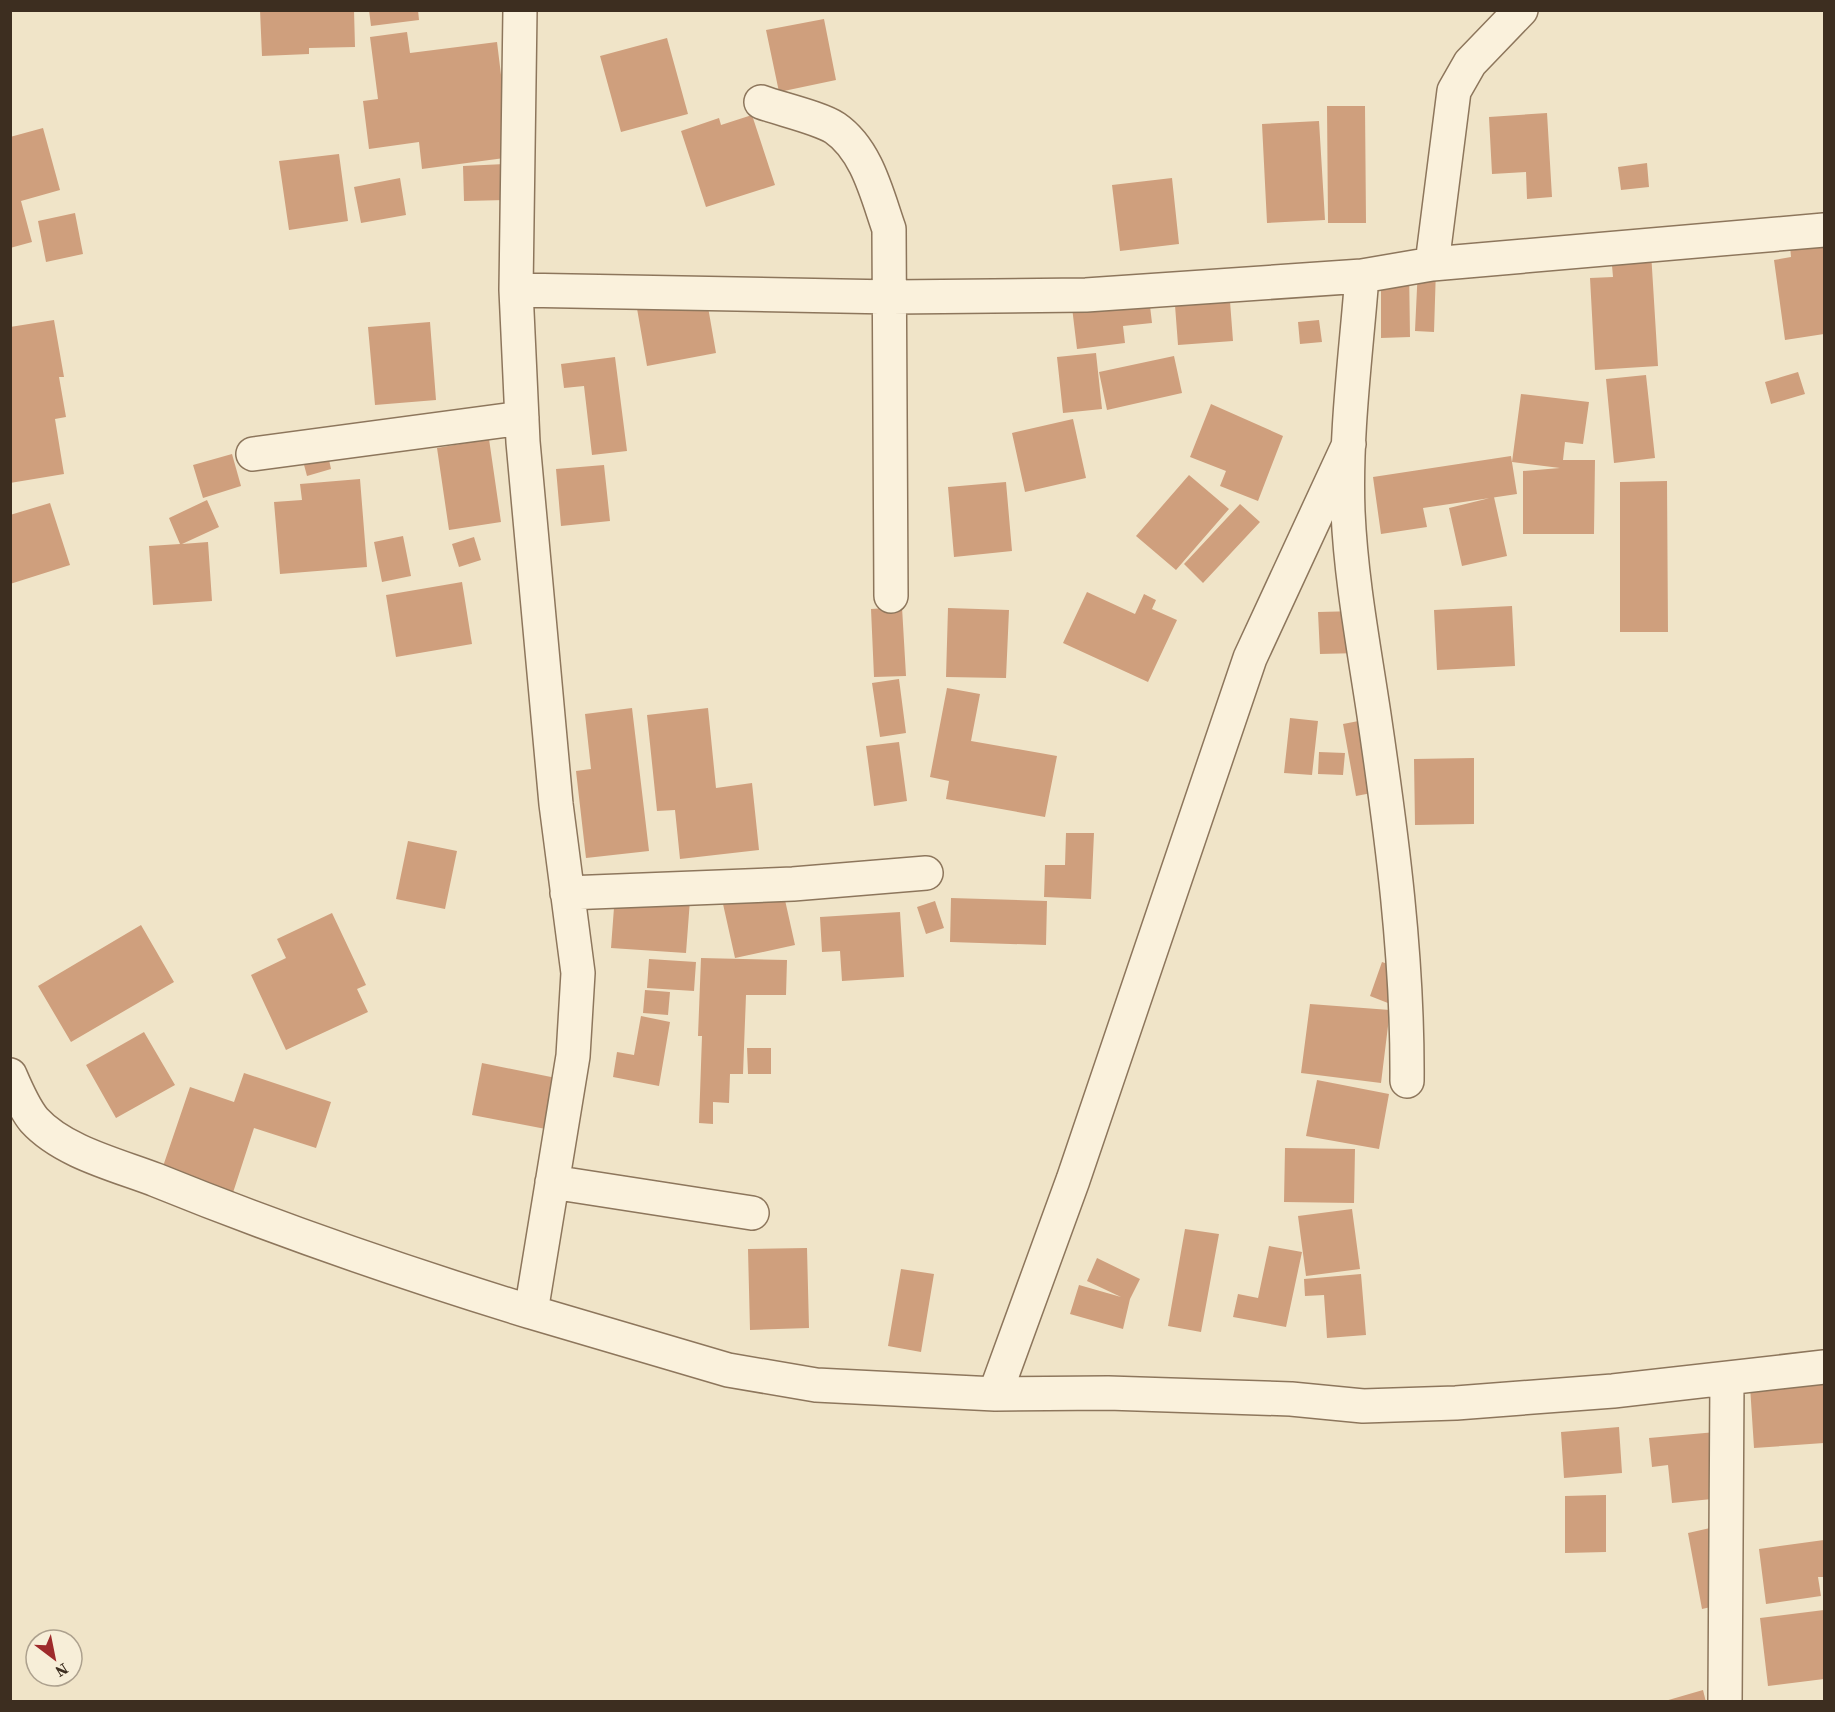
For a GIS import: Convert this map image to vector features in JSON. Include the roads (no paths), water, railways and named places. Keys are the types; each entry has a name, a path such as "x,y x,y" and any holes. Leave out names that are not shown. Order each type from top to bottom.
{"street":[{"path":"520,10 516,290 522,418 542,665 578,972 573,1056 531,1312"},
{"path":"1432,264 1454,91 1470,63 1521,10"},
{"path":"761,102 833,127 850,140 871,176 890,229 892,297 891,596"},
{"path":"516,290 892,297 1086,295 1362,276 1432,264 1824,230"},
{"path":"1362,276 1349,444 1348,512 1358,611 1396,871 1408,1009 1407,1082"},
{"path":"253,454 522,418"},
{"path":"995,1394 1073,1180 1250,658 1349,444"},
{"path":"567,893 793,884 926,873"},
{"path":"10,1075 22,1124 225,1208 387,1267 531,1312 728,1370 816,1385 995,1394 1108,1393 1291,1399 1363,1406 1456,1403 1727,1380 1824,1367"},
{"path":"552,1182 752,1214"},
{"path":"1725,1701 1727,1380"}]}
